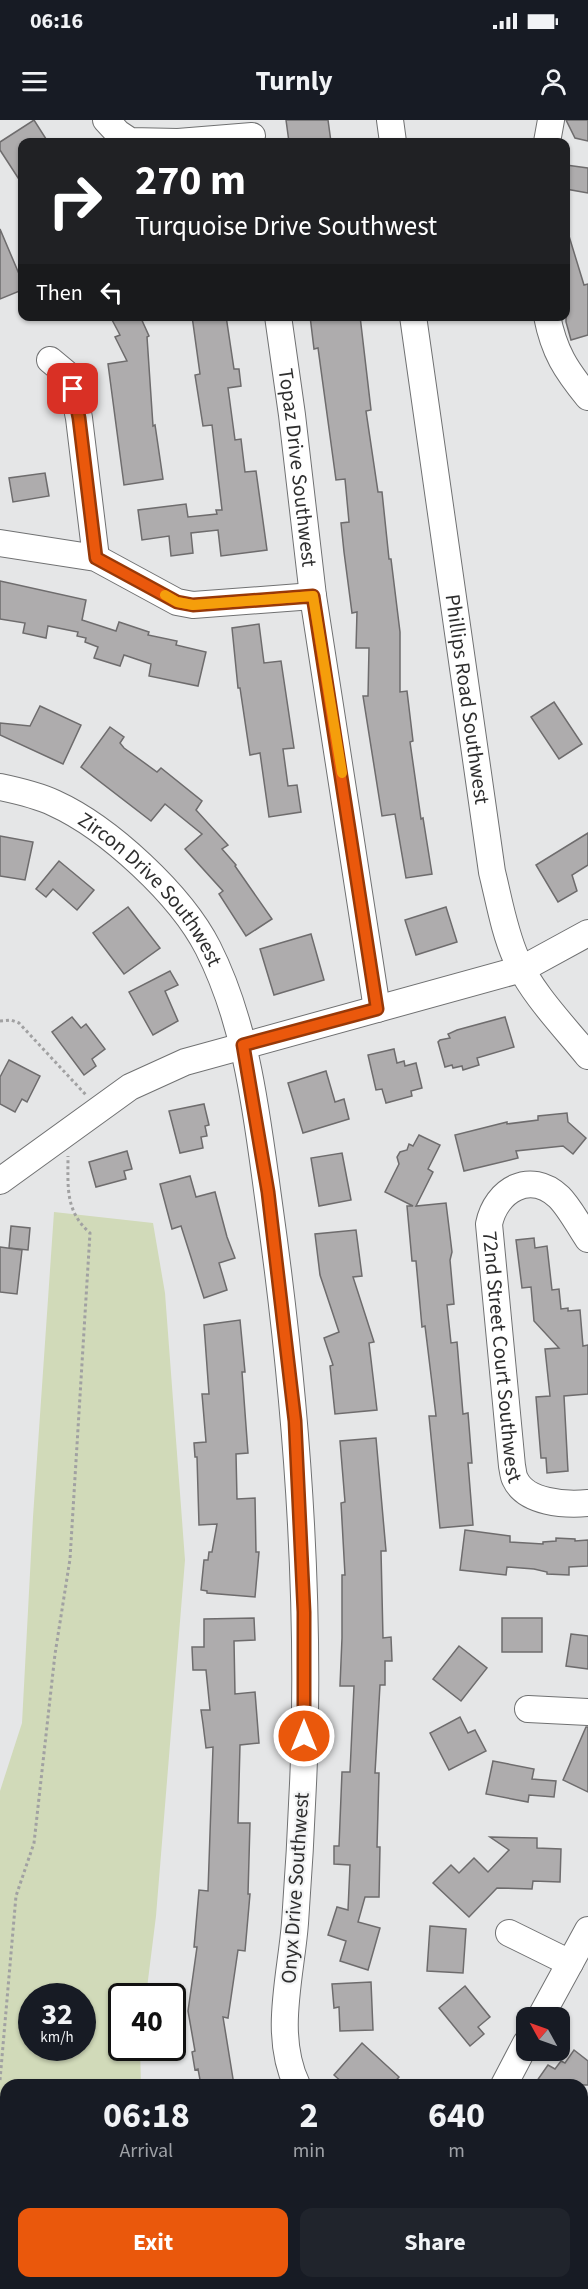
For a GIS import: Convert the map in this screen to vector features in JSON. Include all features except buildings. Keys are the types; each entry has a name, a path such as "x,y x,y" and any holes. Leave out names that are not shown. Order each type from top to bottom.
{"street":[{"path":"106,120 126,138"},
{"path":"390,120 392,138"},
{"path":"548,138 551,120"},
{"path":"210,138 252,133"},
{"name":"Topaz Drive Southwest","path":"279,321 313,596 377,1009"},
{"name":"Phillips Road Southwest","path":"414,321 492,872 509,941 522,969 544,1001 588,1056"},
{"path":"549,321 558,354 567,371 588,397"},
{"path":"50,360 68,375 73,389 79,418 96,558"},
{"path":"0,543 96,558 177,602 193,605 313,596"},
{"name":"Zircon Drive Southwest","path":"0,787 39,797 58,805 122,848 165,887 206,944 224,982 243,1045"},
{"path":"0,1181 130,1087 185,1062 522,969 588,933"},
{"name":"Onyx Drive Southwest","path":"243,1045 272,1223 295,1421 304,1612 304,1758 295,1923 284,2033 286,2055 295,2079"},
{"name":"72nd Street Court Southwest","path":"588,1239 561,1198 553,1192 529,1184 519,1186 504,1195 491,1213 489,1224 515,1479 520,1487 544,1501 588,1503"},
{"path":"528,1709 588,1712"},
{"path":"546,2007 588,1930"},
{"path":"509,1933 570,1963"},
{"path":"507,2079 517,2061"}],"path":[{"path":"0,1021 11,1020 19,1023 83,1091 95,1112"},
{"path":"0,2079 16,1896 34,1843 55,1654 73,1528 90,1233 80,1225 73,1214 69,1194 68,1132"}],"green space":[{"path":"54,1212 153,1223 165,1293 185,1560 156,1916 148,1983 108,1983 108,2061 140,2061 141,2079 0,2079 0,1791 22,1723 33,1517"}],"slow traffic":[{"path":"165,595 177,602 193,605 313,596 342,773"}],"route":[{"path":"73,389 79,418 96,558 177,602 193,605 313,596 377,1009 243,1045 268,1192 295,1421 304,1612 304,1736"}]}
